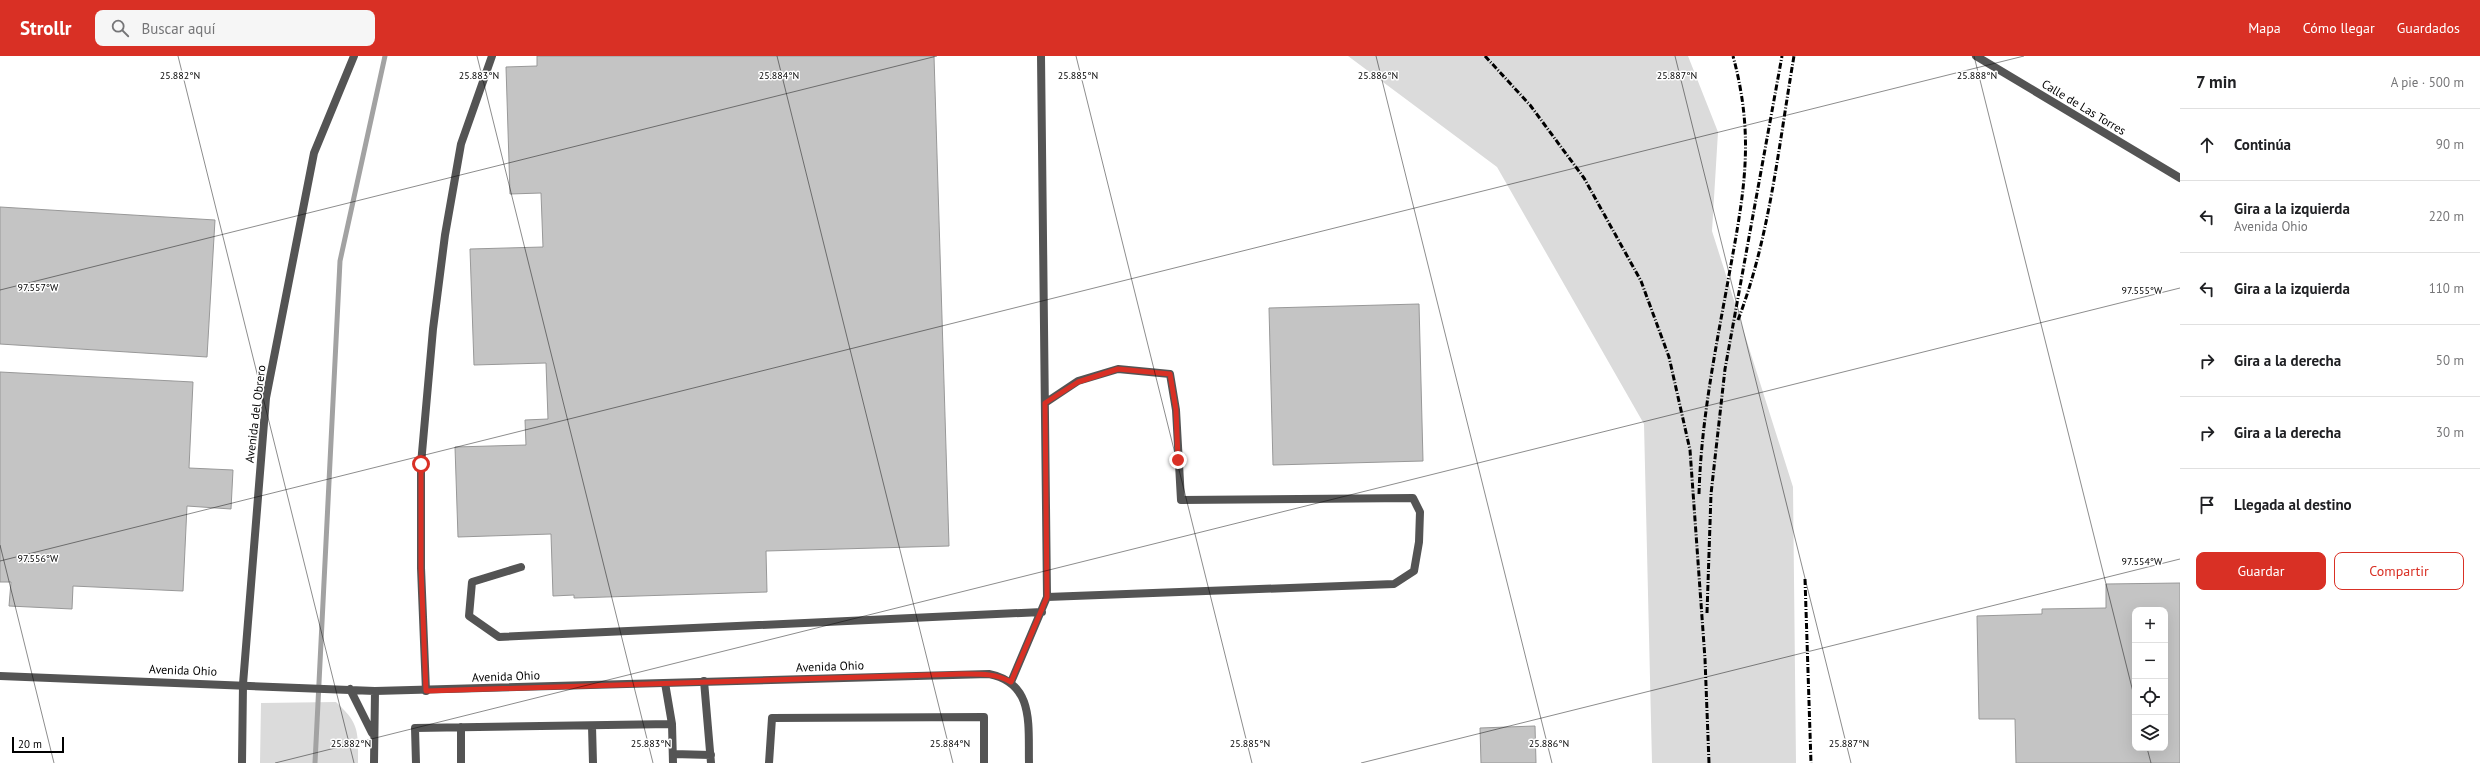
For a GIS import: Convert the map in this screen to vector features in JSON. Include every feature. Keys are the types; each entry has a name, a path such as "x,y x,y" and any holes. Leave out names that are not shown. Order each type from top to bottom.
{"street":[{"name":"Avenida del Obrero","path":"242,763 243,684 266,398 314,153 354,56"},
{"path":"426,691 421,568 421,464 433,329 445,235 462,144 492,56"},
{"path":"1028,763 1026,712 1018,689 1011,682 1042,612 1047,597 1041,56"},
{"name":"Calle de Las Torres","path":"1976,56 2180,178"},
{"path":"1045,403 1078,382 1118,369 1170,374 1176,410 1181,500 1413,498 1420,512 1419,542 1414,571 1394,584 1047,597"},
{"path":"521,567 472,582 469,616 499,637 1042,612"},
{"name":"Avenida Ohio","path":"0,676 243,684 375,691 426,691 961,674 989,674 1002,676 1011,682"},
{"path":"665,683 672,724 673,759 711,759 704,682"},
{"path":"350,689 370,727 374,741"},
{"path":"374,763 375,691"},
{"path":"769,763 772,718 853,717 984,717 984,763"},
{"path":"416,763 416,728 672,724"},
{"path":"592,726 593,763"},
{"path":"461,727 461,763"}],"shaded area":[{"path":"1348,56 1688,56 1718,132 1712,231 1793,487 1796,763 1652,763 1644,424 1497,167"},
{"path":"336,702 350,716 354,723 358,743 358,763 260,763 261,703"}],"building":[{"path":"537,56 934,56 949,546 766,551 767,592 574,598 574,595 553,596 551,534 458,537 455,447 526,445 525,420 548,419 546,363 474,365 470,249 543,247 541,193 510,194 506,67 537,66"},
{"path":"0,207 215,220 207,357 0,344"},
{"path":"1419,304 1423,461 1273,465 1269,308"},
{"path":"0,372 193,382 189,468 233,470 231,509 187,506 183,591 73,586 72,609 9,606 11,582 0,582"},
{"path":"2180,583 2180,763 2016,763 2015,719 1979,719 1977,616 2042,614 2042,609 2106,608 2106,584"},
{"path":"1535,726 1536,763 1481,763 1480,728"}],"waterway":[{"path":"315,763 340,261 385,56"}],"railway":[{"path":"1485,56 1530,105 1584,178 1641,281 1669,357 1690,450 1705,659 1709,763"},
{"path":"1699,494 1700,467 1706,414 1738,222 1745,169 1744,115 1733,56"},
{"path":"1707,613 1711,494 1725,369 1782,56"},
{"path":"1738,320 1749,288 1766,223 1794,56"},
{"path":"1805,579 1811,763"}],"route":[{"path":"421,464 421,568 426,691 961,674 989,674 1002,676 1011,682 1042,612 1047,597 1045,403 1078,382 1118,369 1170,374 1176,410 1178,460"}]}
